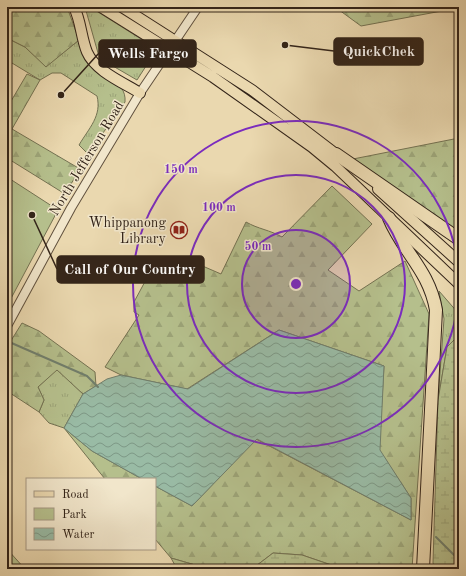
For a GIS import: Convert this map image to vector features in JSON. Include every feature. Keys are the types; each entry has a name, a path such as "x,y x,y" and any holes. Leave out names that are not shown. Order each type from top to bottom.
{"highway":[{"path":"336,154 459,240"},
{"path":"389,218 394,230 425,277 436,310 422,569"}],"main road":[{"path":"74,7 80,24 86,50 91,59 106,71 140,93"},
{"path":"102,7 252,90 336,154 407,214 459,262"},
{"path":"122,7 158,30"},
{"path":"129,7 158,30 173,45 335,166 459,284"}],"street":[{"name":"North Jefferson Road","path":"7,326 56,234 140,93 198,7"}],"green space":[{"path":"16,7 67,7 79,40 46,67 25,47 7,38 7,15"},
{"path":"85,7 90,7 157,49 137,80 106,62 98,53"},
{"path":"335,7 459,7 459,11 458,8 361,26"},
{"path":"7,38 25,47 46,66 78,41 87,62 92,67 117,83 121,88 124,94 125,102 88,154 79,145 94,122 98,110 97,96 61,73 52,73 40,80 7,60"},
{"path":"27,74 40,80 12,129 80,169 65,194 7,158 7,108"},
{"path":"459,138 459,232 448,230 353,159"},
{"path":"7,177 58,210 7,306"},
{"path":"332,186 372,224 328,270 359,291 405,261 429,314 412,569 343,569 302,555 273,553 252,569 209,569 171,558 156,540 156,487 192,506 256,439 411,520 411,498 379,450 384,366 279,330 187,389 121,375 105,367 139,315 134,312 134,302 148,276 167,283 191,261 221,274 246,222 282,237"},
{"path":"439,291 459,314 459,335 447,347 438,400 444,319"},
{"path":"22,323 39,331 95,372 96,386 83,394 57,370 38,387 44,400 39,412 7,391 7,347"},
{"path":"459,335 459,569 435,569 433,563 438,400 447,347"},
{"path":"57,369 83,394 64,428 49,423 39,412 44,400 38,387"},
{"path":"64,428 92,451 140,478 104,478"},
{"path":"7,549 25,569 7,569"},
{"path":"273,553 302,555 343,569 252,569"},
{"path":"171,558 209,569 177,569"}],"water":[{"path":"279,330 384,366 380,450 411,498 411,520 257,439 192,506 156,487 156,478 140,478 92,451 64,428 83,394 107,379 121,375 188,389"}],"waterway":[{"path":"7,341 87,376 98,387"},
{"path":"436,537 459,560"}],"place":[{"name":"QuickChek","path":"285,45"},
{"name":"Wells Fargo","path":"61,95"},
{"name":"Call of Our Country","path":"32,215"},
{"name":"Whippanong Library","path":"179,230"}]}
